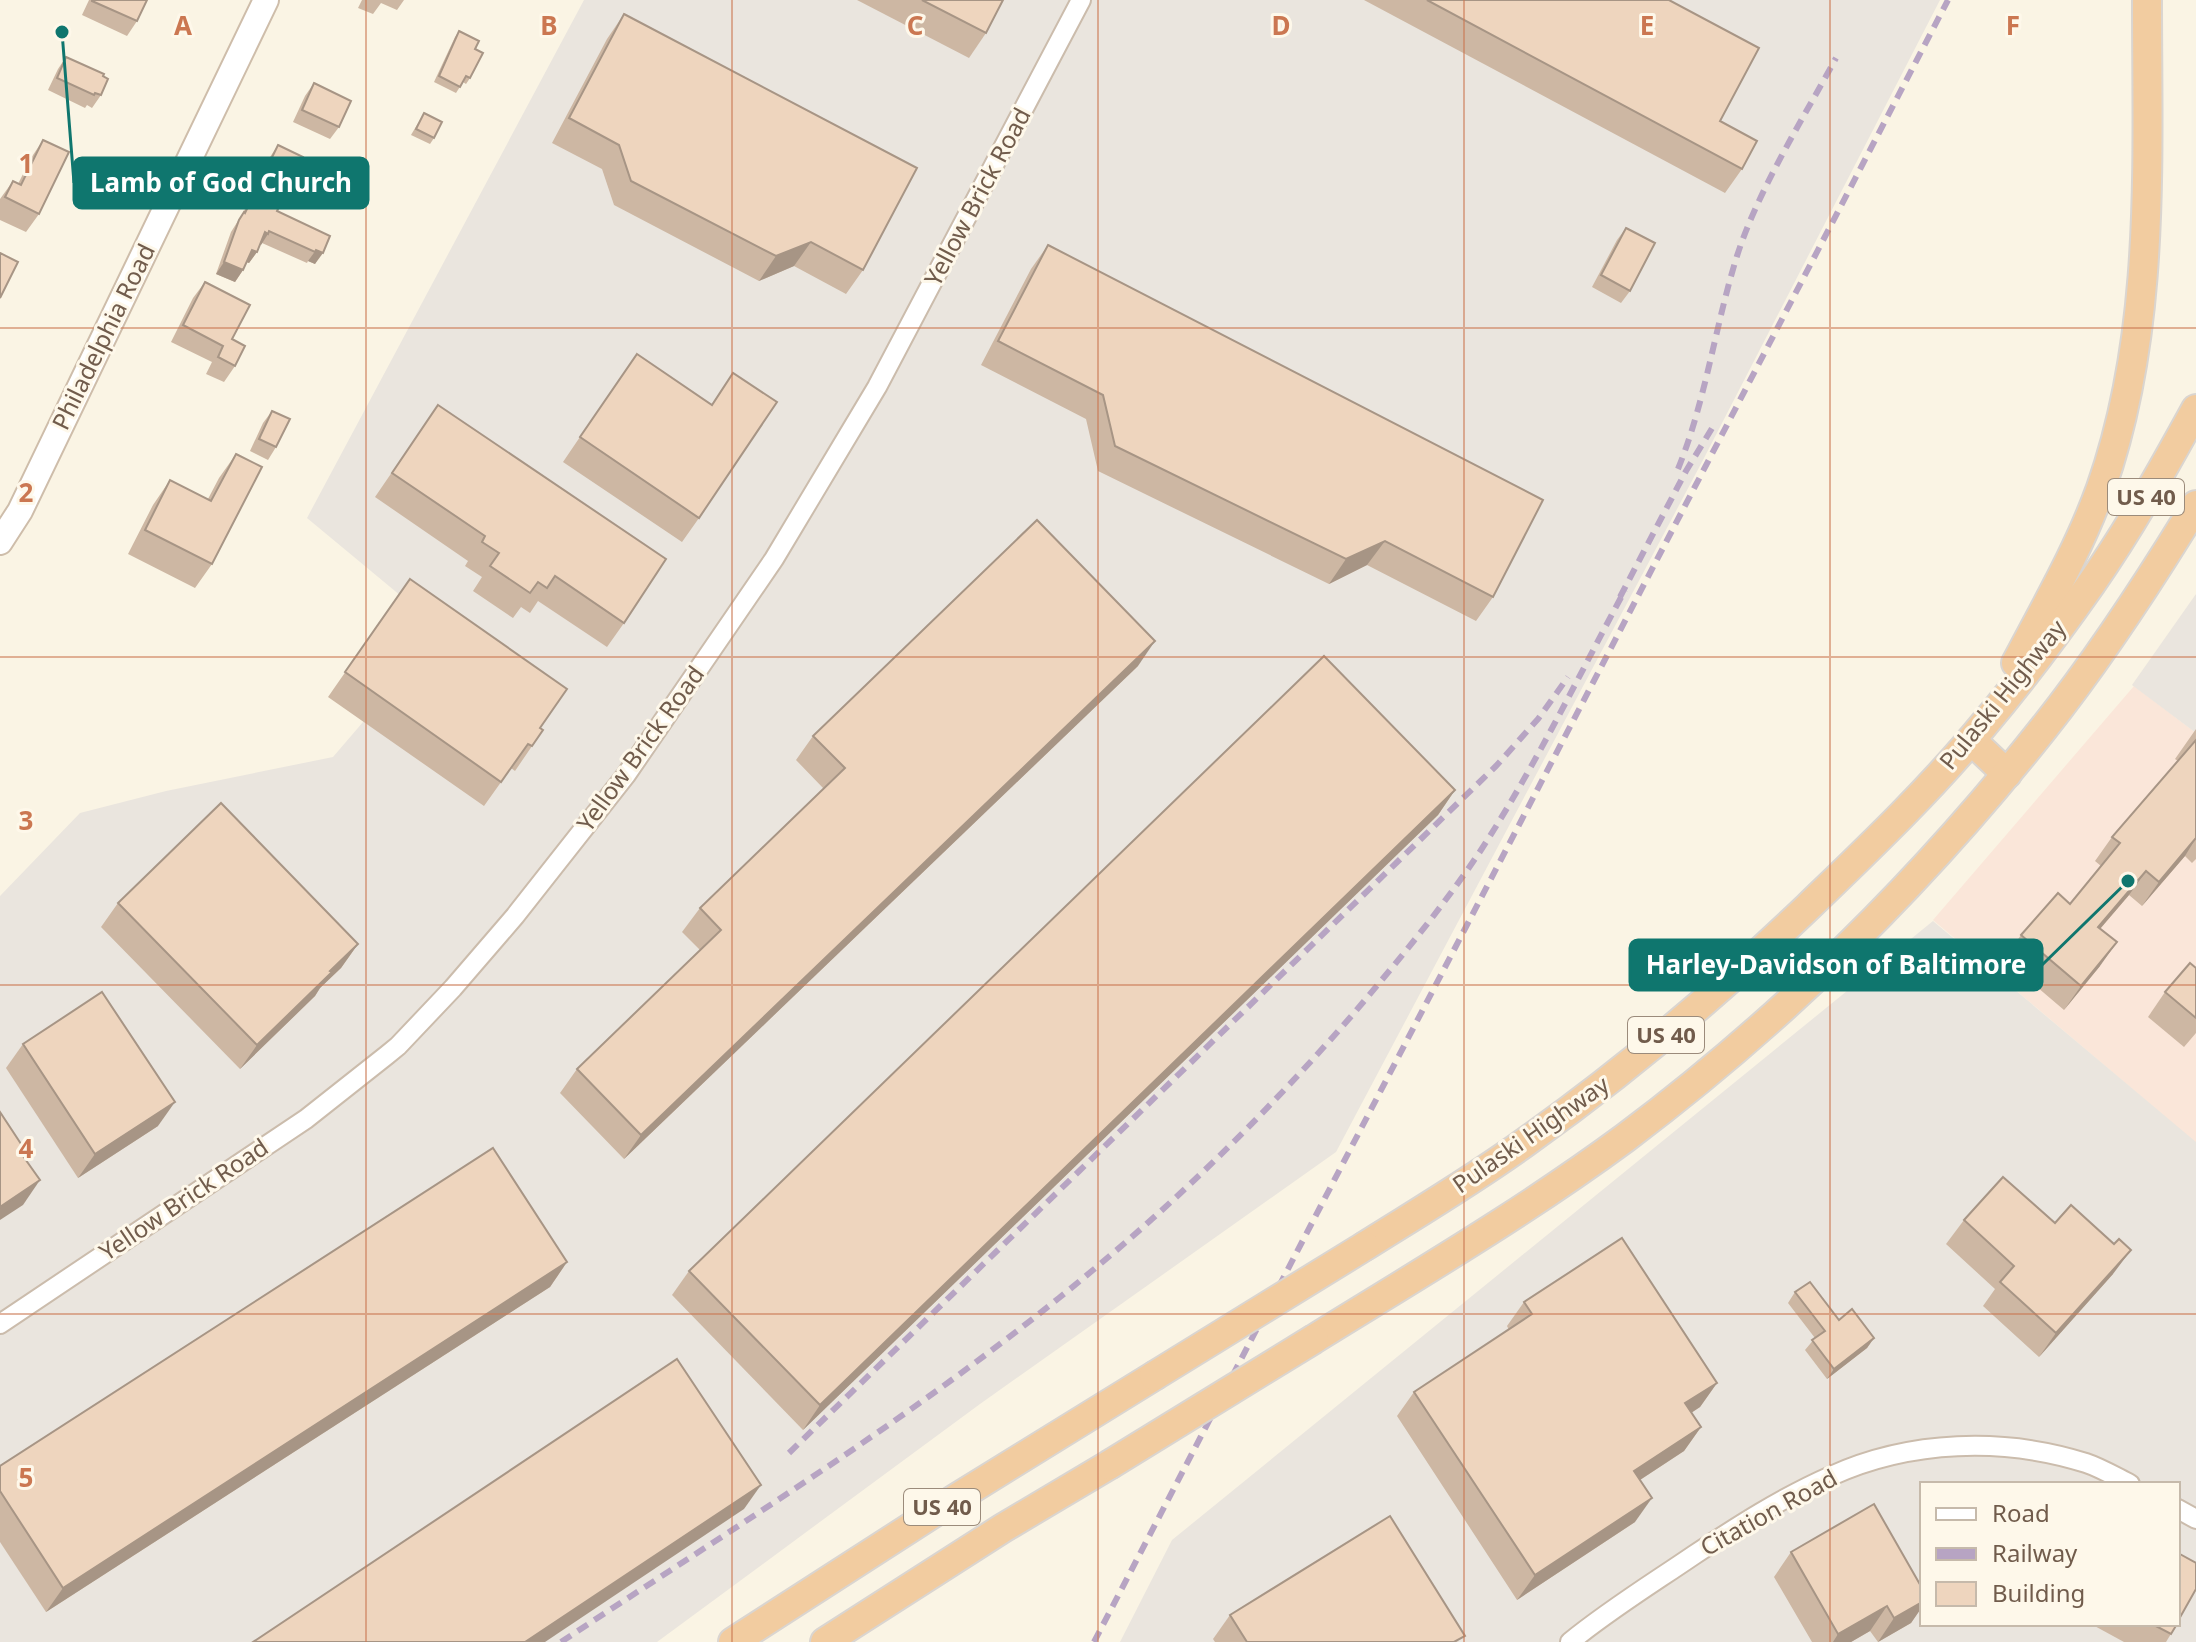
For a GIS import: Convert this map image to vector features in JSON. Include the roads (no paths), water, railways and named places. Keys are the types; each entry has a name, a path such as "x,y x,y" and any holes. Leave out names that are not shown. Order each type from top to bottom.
{"highway":[{"path":"2007,774 1976,735 2086,525 2101,487 2128,388 2139,321 2145,236 2147,0"},
{"name":"Pulaski Highway","path":"733,1642 955,1499 1365,1246 1524,1143 1677,1026 1752,961 1842,874 1976,735 2091,584 2137,513 2196,409"},
{"name":"Pulaski Highway","path":"825,1642 1003,1528 1535,1200 1624,1138 1712,1069 1863,932 1959,830 2046,726 2158,568 2196,505"}],"main road":[{"name":"Philadelphia Road","path":"0,542 20,511 266,0"}],"street":[{"name":"Yellow Brick Road","path":"0,1324 306,1119 387,1055 453,988 515,916 626,775 774,559 877,387 1081,0"},
{"name":"Citation Road","path":"1570,1642 1747,1521 1834,1474 1881,1459 1928,1448 1973,1445 2024,1449 2088,1464 2126,1482"}],"railway":[{"path":"1094,1642 1948,0"},
{"path":"1678,469 1696,416 1729,282 1746,231 1782,155 1836,58"},
{"path":"1620,597 1686,471 1714,425"},
{"path":"561,1642 832,1464 965,1370 1093,1270 1229,1147 1354,1013 1420,933 1481,850 1520,787 1625,590"},
{"path":"789,1453 1496,766 1538,719 1568,677"}],"place":[{"name":"Lamb of God Church","path":"62,32"},
{"name":"Harley-Davidson of Baltimore","path":"2128,881"}]}
